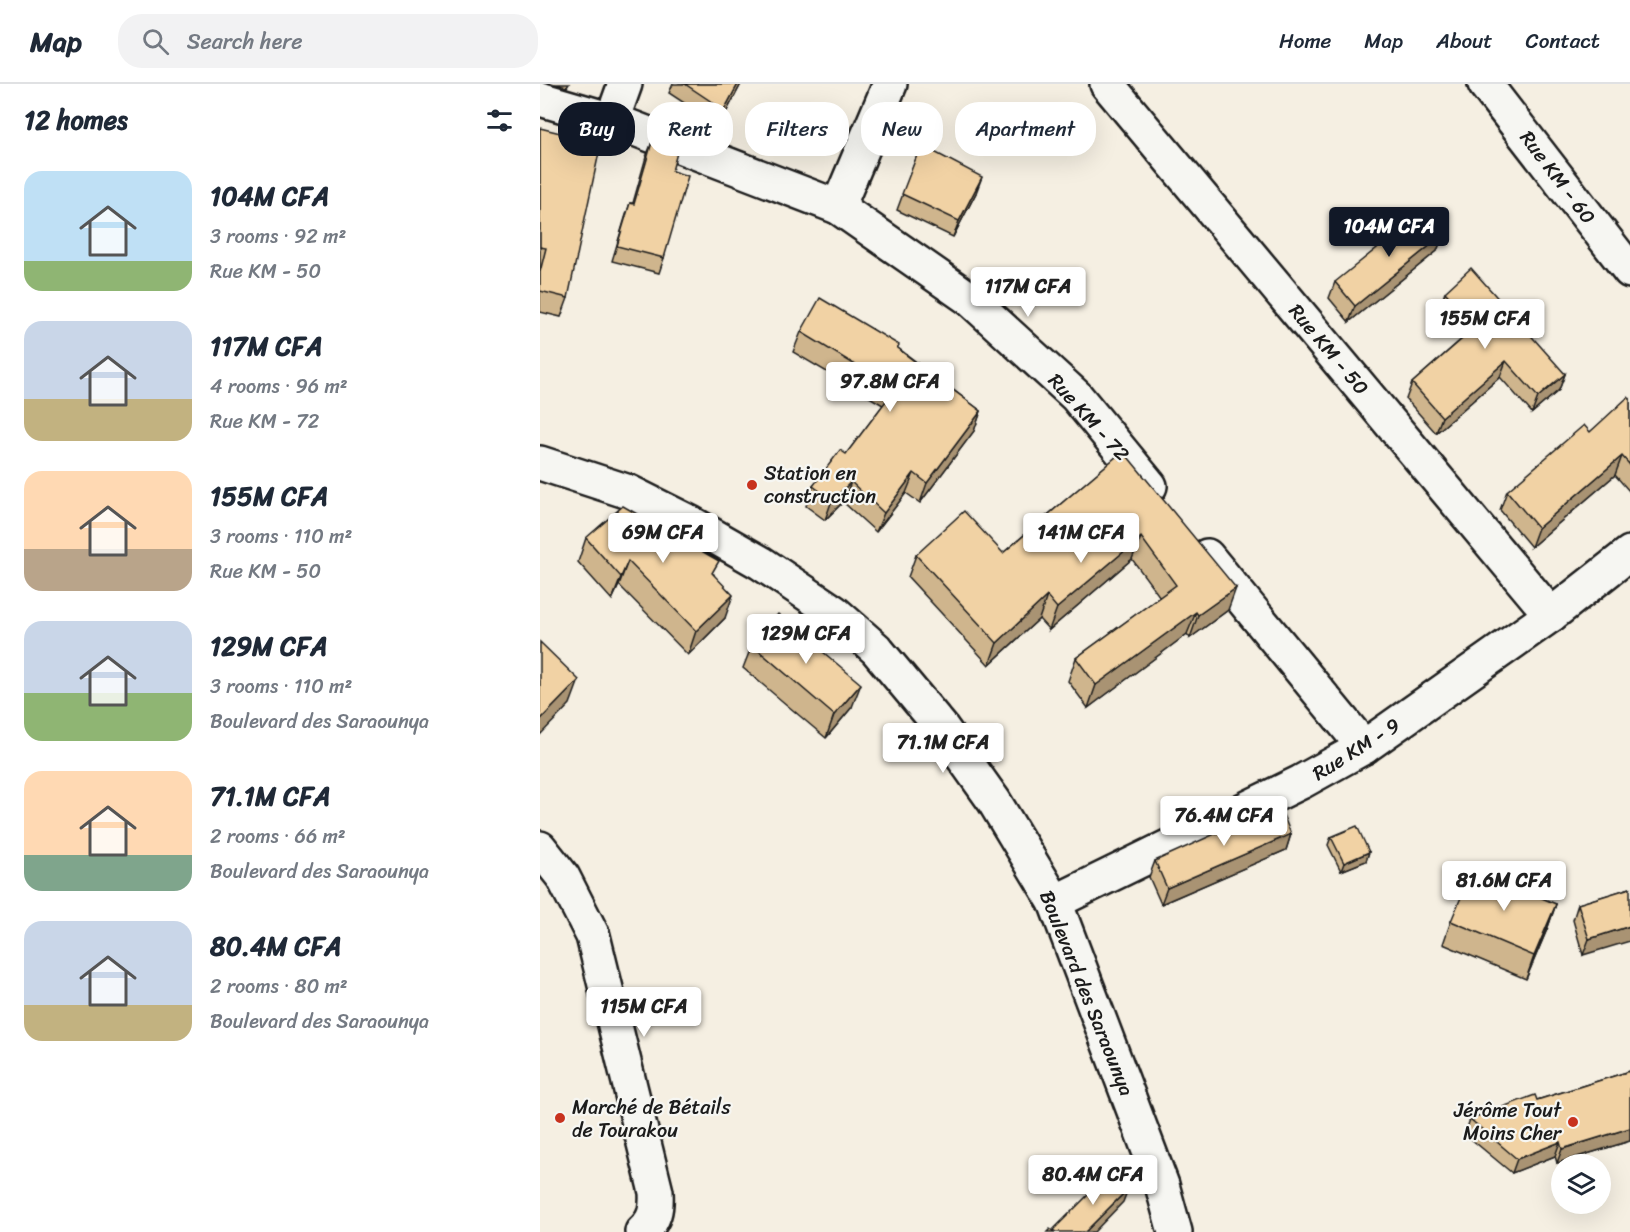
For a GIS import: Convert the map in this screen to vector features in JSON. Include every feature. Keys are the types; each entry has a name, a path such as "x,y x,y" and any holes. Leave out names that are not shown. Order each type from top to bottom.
{"street":[{"path":"618,102 625,84"},
{"path":"838,207 890,84"},
{"name":"Rue KM - 50","path":"1107,84 1551,615"},
{"name":"Rue KM - 60","path":"1500,90 1630,271"},
{"name":"Rue KM - 72","path":"540,99 558,104"},
{"name":"Rue KM - 72","path":"635,129 838,207 970,299 1076,396 1167,507"},
{"name":"Boulevard des Saraounya","path":"540,463 629,492 691,523 761,563 834,612 876,649 942,728 994,801 1055,902 1162,1185 1175,1232"},
{"path":"1190,535 1364,747"},
{"name":"Rue KM - 9","path":"1055,902 1301,783 1364,747 1551,615 1630,553"},
{"path":"540,848 563,877 593,936 656,1192 657,1210 650,1225 642,1232"}],"building":[{"path":"685,84 738,84 728,102 712,102"},
{"path":"540,128 558,132 558,156 598,156 568,298 540,291 540,272 546,248 540,247"},
{"path":"648,156 676,156 672,171 688,176 664,258 617,246 630,203 634,204"},
{"path":"917,156 942,156 982,177 959,221 902,194"},
{"path":"1423,211 1443,235 1355,306 1335,282"},
{"path":"1471,268 1565,374 1538,397 1506,361 1442,417 1412,383 1477,326 1445,292"},
{"path":"820,298 899,345 897,348 981,411 927,483 914,473 884,513 851,482 832,500 813,486 840,450 846,454 895,389 801,332"},
{"path":"1628,397 1630,399 1630,465 1622,456 1538,528 1507,491 1584,425 1590,432"},
{"path":"1123,451 1236,588 1198,615 1196,612 1096,685 1076,658 1176,585 1141,537 1057,608 1047,596 997,643 916,555 964,511 1003,553"},
{"path":"623,506 719,561 712,573 733,595 696,631 628,561 621,577 586,538"},
{"path":"778,614 861,684 834,715 752,645"},
{"path":"540,642 579,680 540,720"},
{"path":"1279,805 1291,834 1167,888 1155,861"},
{"path":"1357,826 1369,852 1344,863 1331,837"},
{"path":"1473,869 1556,904 1534,956 1451,921"},
{"path":"1630,888 1630,926 1589,939 1578,904"},
{"path":"1630,1071 1630,1128 1562,1149 1560,1142 1517,1159 1470,1119 1535,1095 1537,1100"},
{"path":"1111,1172 1128,1189 1085,1232 1056,1232 1053,1230"}],"place":[{"name":"Station en construction","path":"752,485"},
{"name":"Marché de Bétails de Tourakou","path":"560,1118"},
{"name":"Jérôme Tout Moins Cher","path":"1573,1122"}]}
